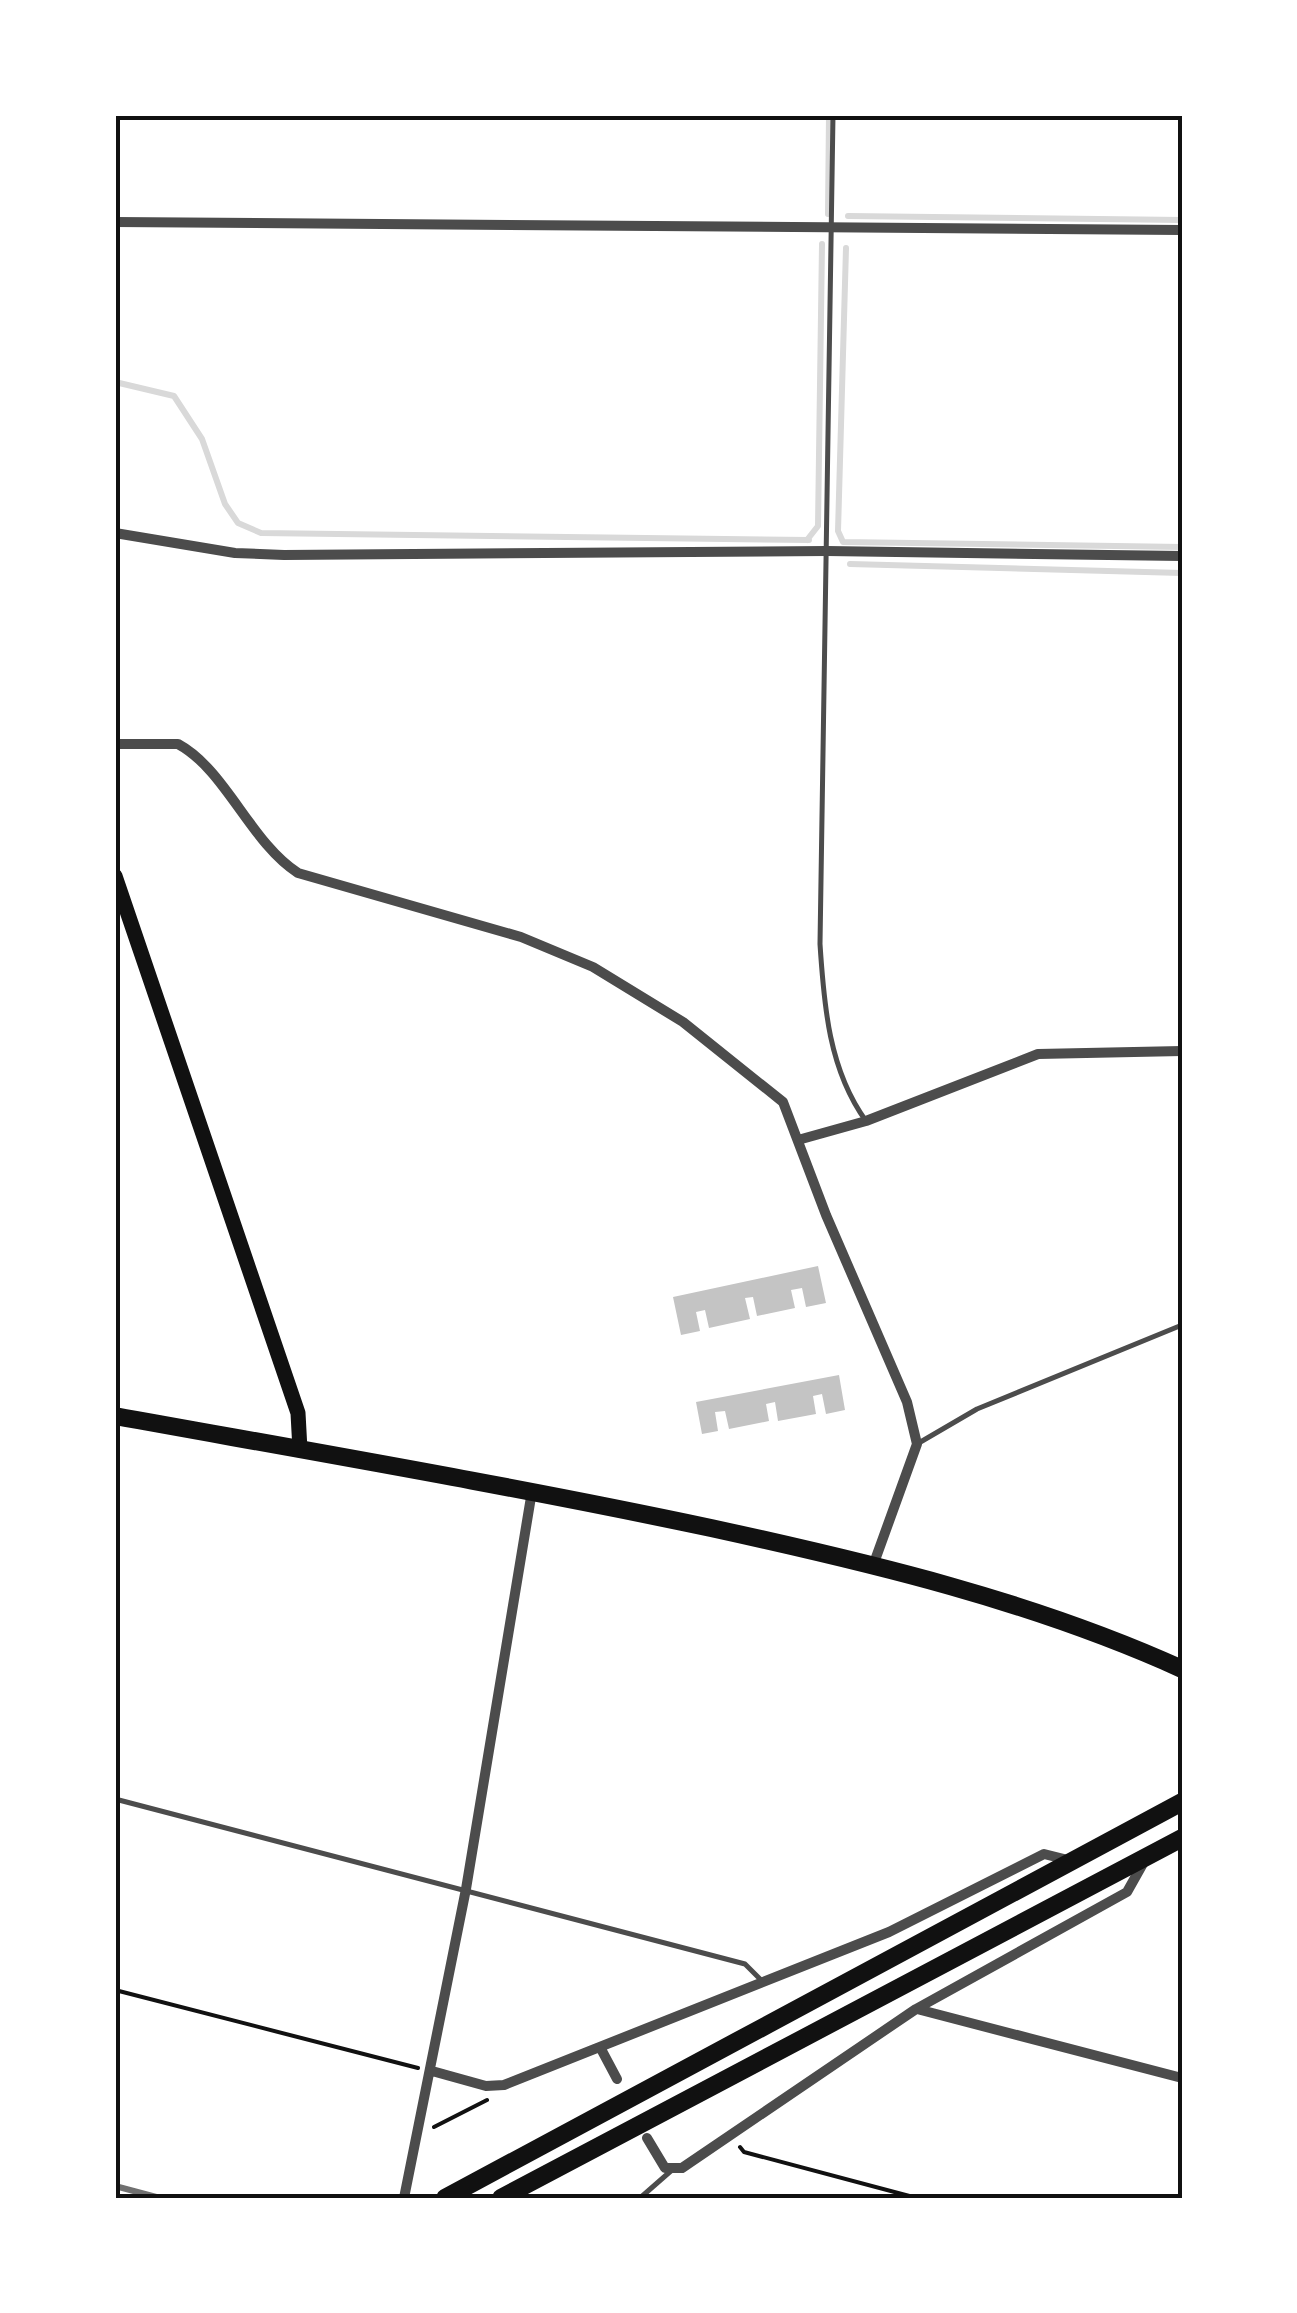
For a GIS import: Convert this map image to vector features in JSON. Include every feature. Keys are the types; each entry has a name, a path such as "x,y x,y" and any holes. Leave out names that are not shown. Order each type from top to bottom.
{"main road":[{"path":"115,876 298,1413 300,1450"},
{"path":"115,1416 532,1490 874,1563 1092,1632 1182,1669"},
{"path":"448,2196 1182,1802"},
{"path":"501,2198 1182,1838"}],"street":[{"path":"115,222 1182,230"},
{"path":"115,533 236,553 284,555 826,551 1182,556"},
{"path":"115,744 168,742 187,748 281,862 298,873 521,937 619,982 683,1022 783,1102 907,1402 917,1444 874,1563"},
{"path":"798,1140 866,1120 1038,1054 1182,1052"},
{"path":"404,2198 466,1889 532,1490"},
{"path":"432,2071 486,2086 504,2084 889,1932 1044,1854 1073,1861"},
{"path":"647,2138 656,2156 672,2170 682,2168 916,2009 1127,1892 1146,1858"},
{"path":"916,2009 1182,2078"},
{"path":"600,2048 617,2080"}],"lane":[{"path":"833,115 819,901 823,990 844,1091 866,1120"},
{"path":"917,1444 977,1409 1182,1325"},
{"path":"115,1799 745,1964 764,1984"},
{"path":"640,2198 672,2170"}],"path":[{"path":"115,1990 432,2071"},
{"path":"416,2134 486,2103 486,2086"},
{"path":"730,2136 744,2152 917,2198"}],"building":[{"path":"818,1266 826,1303 806,1307 802,1288 791,1290 795,1308 757,1316 753,1297 745,1298 750,1319 709,1328 705,1310 696,1312 700,1331 681,1335 673,1297"},
{"path":"839,1375 845,1410 826,1414 822,1394 813,1396 816,1414 778,1421 775,1402 766,1404 769,1421 729,1429 725,1411 715,1412 718,1431 702,1434 696,1402"}],"waterway":[{"path":"828,214 829,115"},
{"path":"848,216 1182,220"},
{"path":"807,540 818,526 822,244"},
{"path":"846,248 838,531 843,542 1182,547"},
{"path":"115,382 174,396 202,439 225,504 238,523 261,533 809,540"},
{"path":"850,564 1182,573"}],"railway":[{"path":"115,2186 160,2198"}]}
